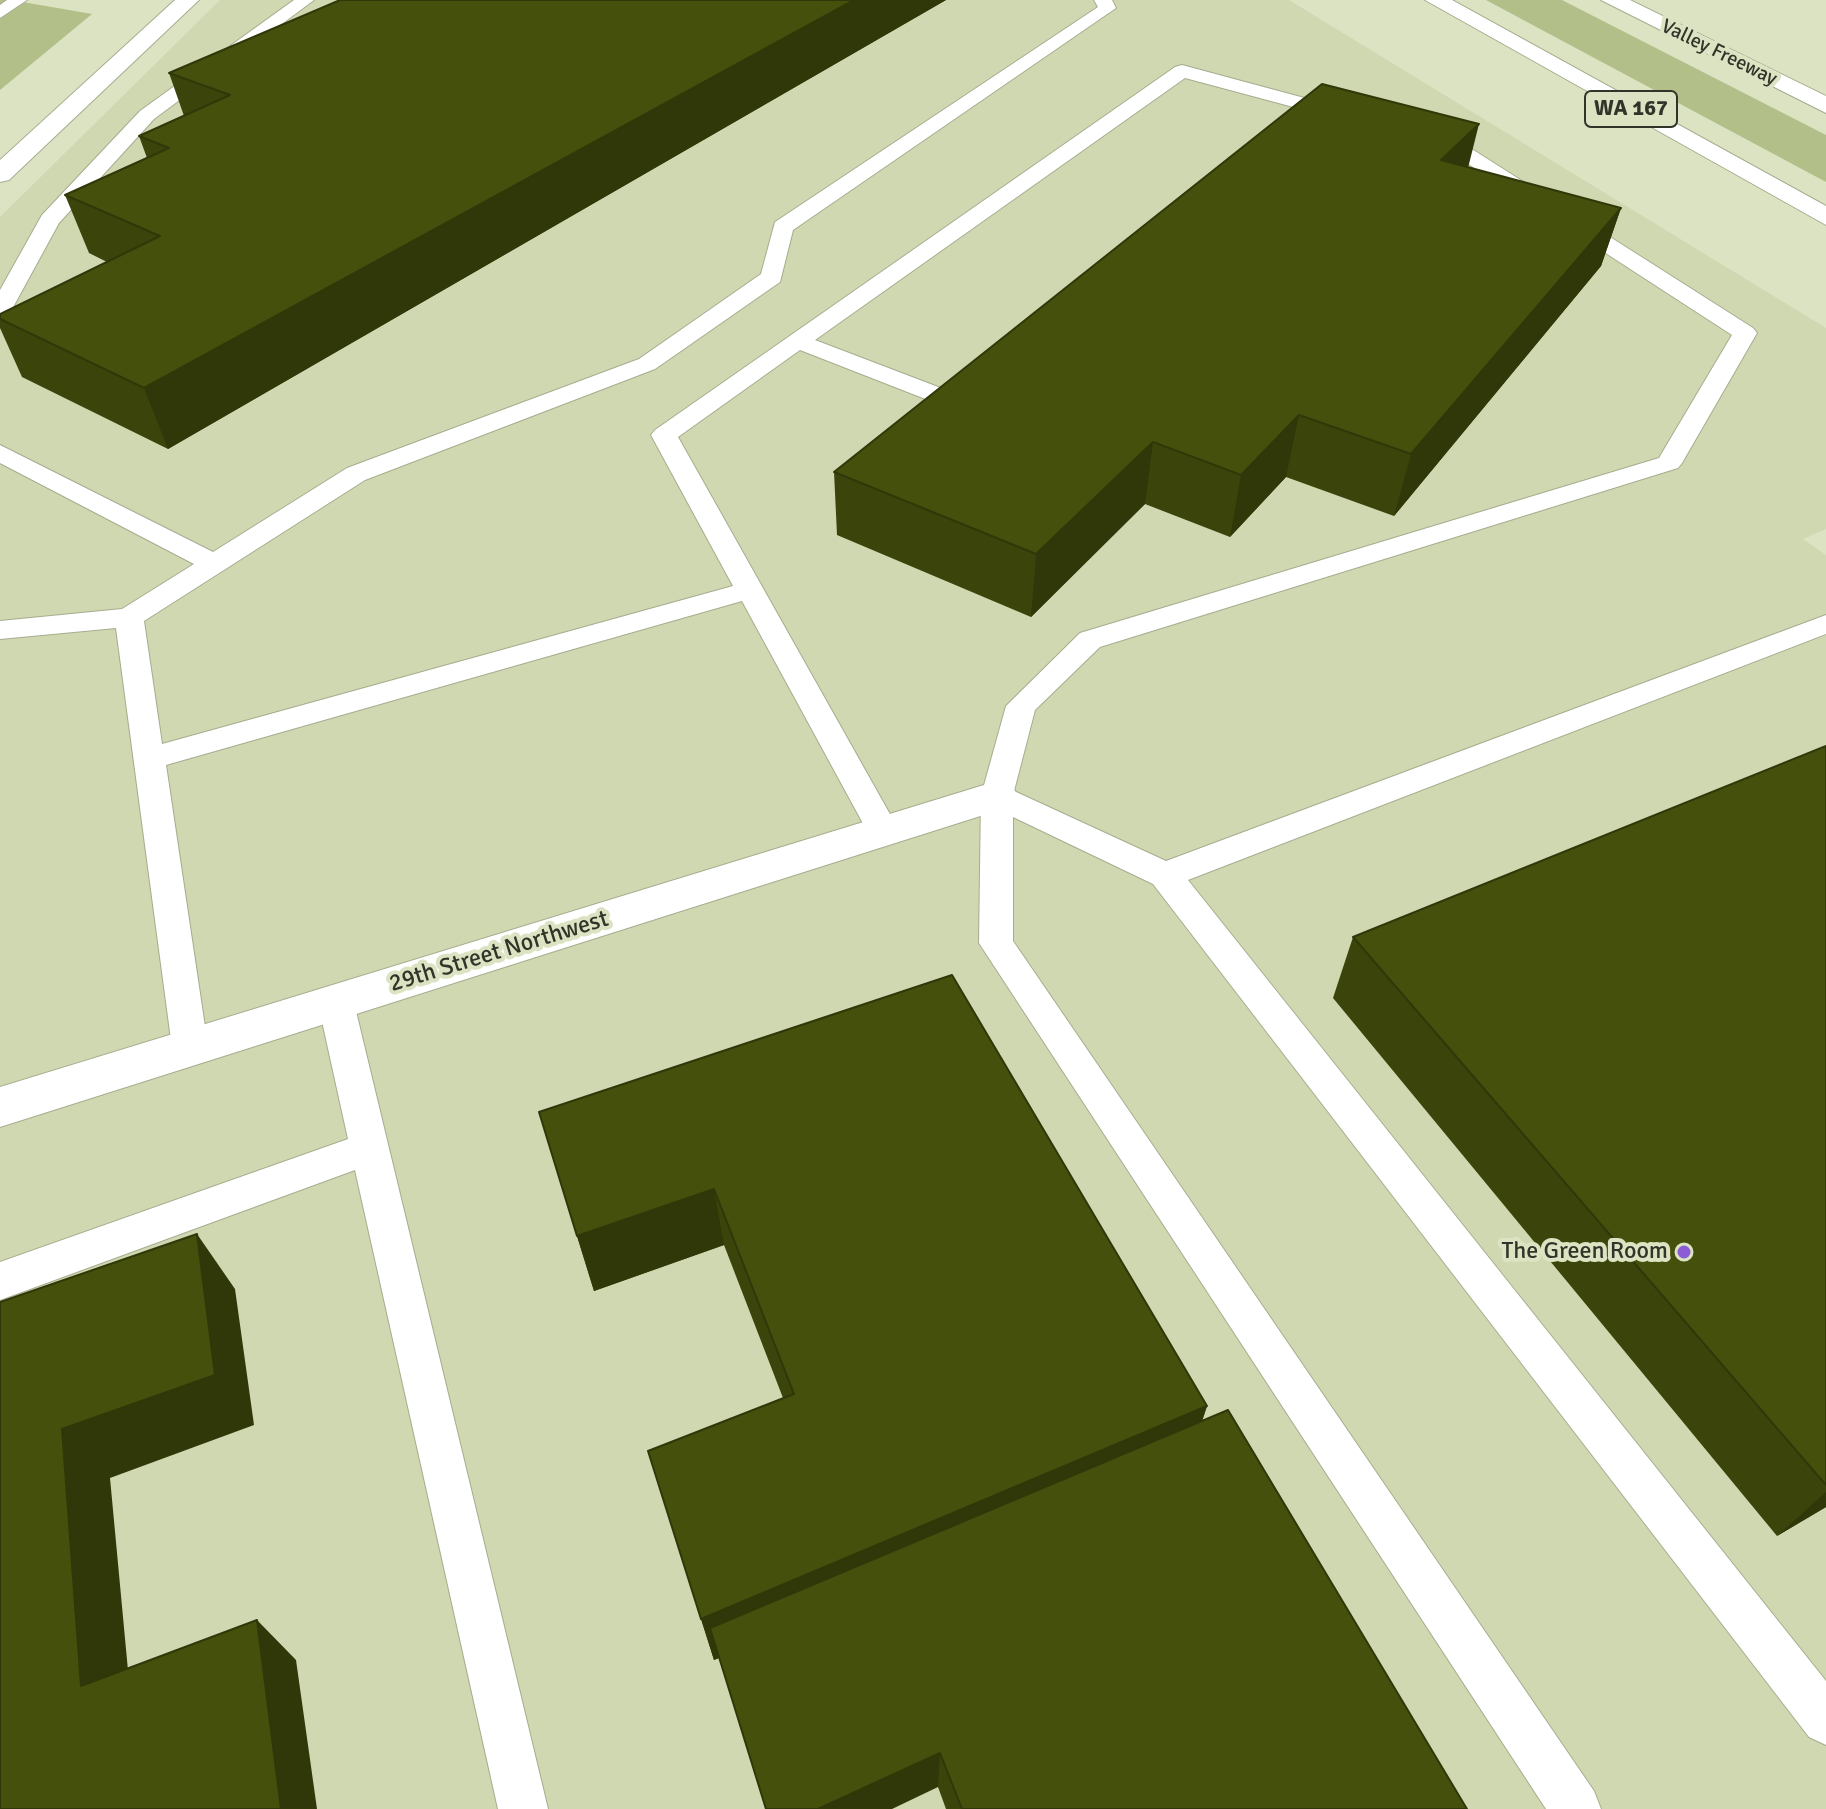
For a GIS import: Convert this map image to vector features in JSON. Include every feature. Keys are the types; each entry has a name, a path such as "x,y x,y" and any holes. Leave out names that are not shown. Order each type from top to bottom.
{"main road":[{"path":"0,174 188,0"},
{"name":"WA 167","path":"1436,0 1826,217"},
{"name":"Valley Freeway","path":"1612,0 1826,106"},
{"name":"29th Street Northwest","path":"0,1107 997,796"}],"lane":[{"path":"0,13 18,0"},
{"path":"0,311 50,220 147,115 305,0"},
{"path":"0,630 129,618 356,474 647,364 772,277 783,227 1107,8 1103,0"},
{"path":"884,832 664,435 1182,71 1373,122"},
{"path":"1402,129 1446,141 1745,333 1669,463 1090,640 1021,706 997,796 996,943 1576,1809"},
{"path":"797,341 937,395"},
{"path":"0,453 215,564"},
{"path":"149,759 750,590"},
{"path":"129,618 190,1047"},
{"path":"1165,875 1826,624"},
{"path":"997,796 1165,875 1826,1720"},
{"path":"336,1003 523,1809"},
{"path":"0,1281 369,1148"}],"shaded area":[{"path":"0,0 11,0 92,14 0,90"},
{"path":"220,0 1289,0 1826,328 1826,529 1803,539 1826,555 1826,1809 0,1809 0,217"},
{"path":"1486,0 1562,0 1826,135 1826,182"}],"building":[{"path":"340,0 854,0 144,388 0,319 0,314 160,236 65,195 169,148 139,136 230,95 169,73"},
{"path":"1322,84 1479,124 1441,160 1621,208 1411,454 1299,415 1241,475 1153,442 1036,554 834,472"},
{"name":"The Green Room","path":"1826,746 1826,1485 1353,937"},
{"path":"952,975 1207,1406 701,1619 648,1451 794,1394 714,1189 577,1236 539,1112"},
{"path":"197,1234 215,1375 62,1429 81,1686 257,1620 281,1809 0,1809 0,1302"},
{"path":"1228,1410 1467,1809 962,1809 940,1753 818,1809 766,1809 710,1628"}],"place":[{"name":"The Green Room","path":"1684,1252"}]}
